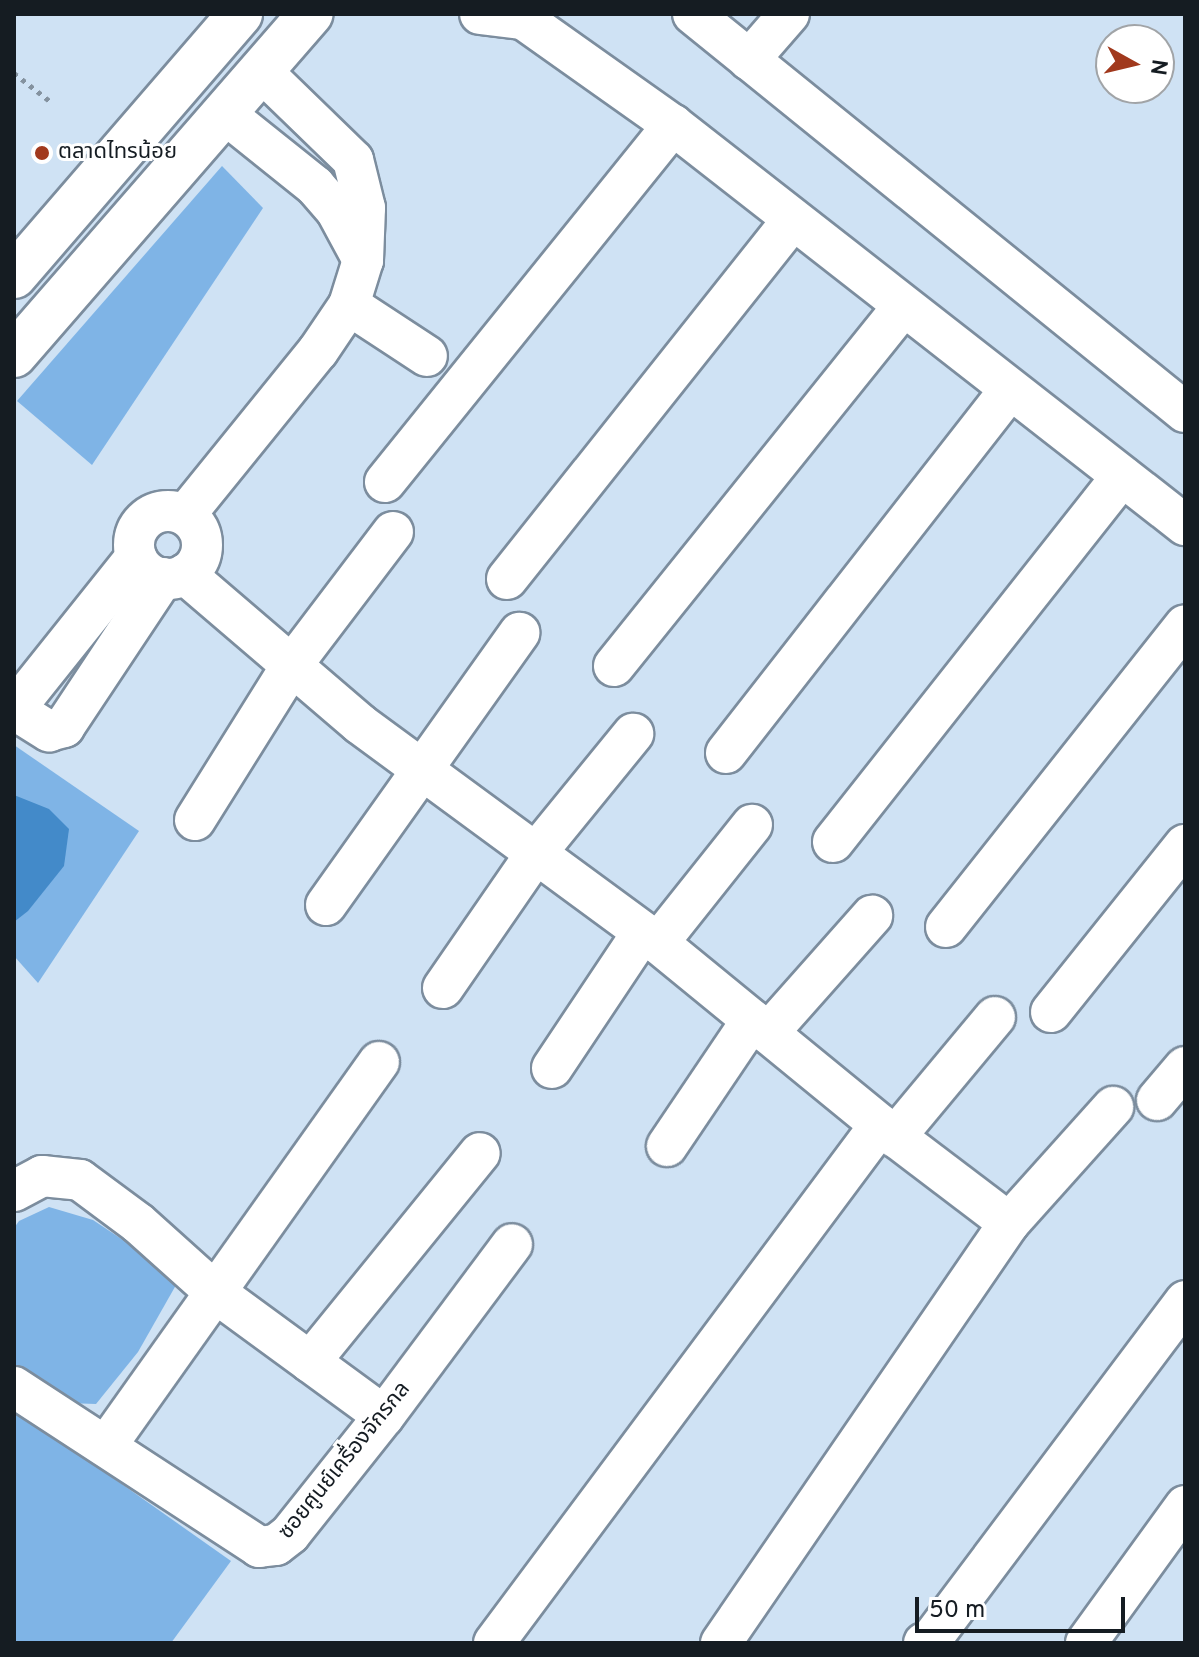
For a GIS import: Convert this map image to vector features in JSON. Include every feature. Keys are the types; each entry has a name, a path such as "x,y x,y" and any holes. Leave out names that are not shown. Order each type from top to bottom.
{"main road":[{"path":"14,276 240,14"},
{"path":"14,355 310,14"}],"street":[{"path":"480,14 518,16 673,125 1185,525"},
{"path":"693,14 1185,412"},
{"path":"749,60 789,14"},
{"path":"185,515 318,351 349,305 363,260 365,208 353,160 261,71"},
{"path":"224,113 315,186 336,210 363,260"},
{"path":"385,482 673,125"},
{"path":"507,579 792,221"},
{"path":"349,305 427,356"},
{"path":"614,666 903,307"},
{"path":"726,753 1010,390"},
{"path":"833,842 1122,476"},
{"path":"161,570 200,556 200,533 185,515 173,511 151,516 136,534 161,570 292,665 360,724 650,938 888,1131 1009,1223"},
{"path":"195,820 292,665 393,532"},
{"path":"946,927 1185,625"},
{"path":"326,905 420,768 519,633"},
{"path":"443,988 536,853 633,734"},
{"path":"552,1068 650,938 752,825"},
{"path":"1051,1012 1185,845"},
{"path":"667,1146 760,1027 872,916"},
{"path":"494,1643 888,1131 995,1017"},
{"path":"106,1446 379,1062"},
{"path":"1157,1100 1185,1067"},
{"path":"721,1643 1009,1223 1113,1107"},
{"path":"310,1362 480,1153"},
{"path":"14,1191 42,1176 80,1180 138,1223 216,1293 384,1416"},
{"name":"ซอยศูนย์เครื่องจักรกล","path":"14,1387 259,1547 276,1545 290,1534 384,1416 512,1244"},
{"path":"929,1642 1185,1301"},
{"path":"1086,1643 1185,1506"}],"path":[{"path":"14,73 51,102"}],"shaded area":[{"path":"222,166 263,208 92,465 17,401"},
{"path":"14,745 139,831 38,983 14,956"},
{"path":"14,795 49,809 69,829 64,866 28,911 14,922"},
{"path":"49,1207 93,1220 180,1278 138,1352 96,1404 66,1403 14,1364 14,1228 19,1221"},
{"path":"14,1408 231,1561 171,1643 14,1643"}],"place":[{"name":"ตลาดไทรน้อย","path":"42,153"}]}
